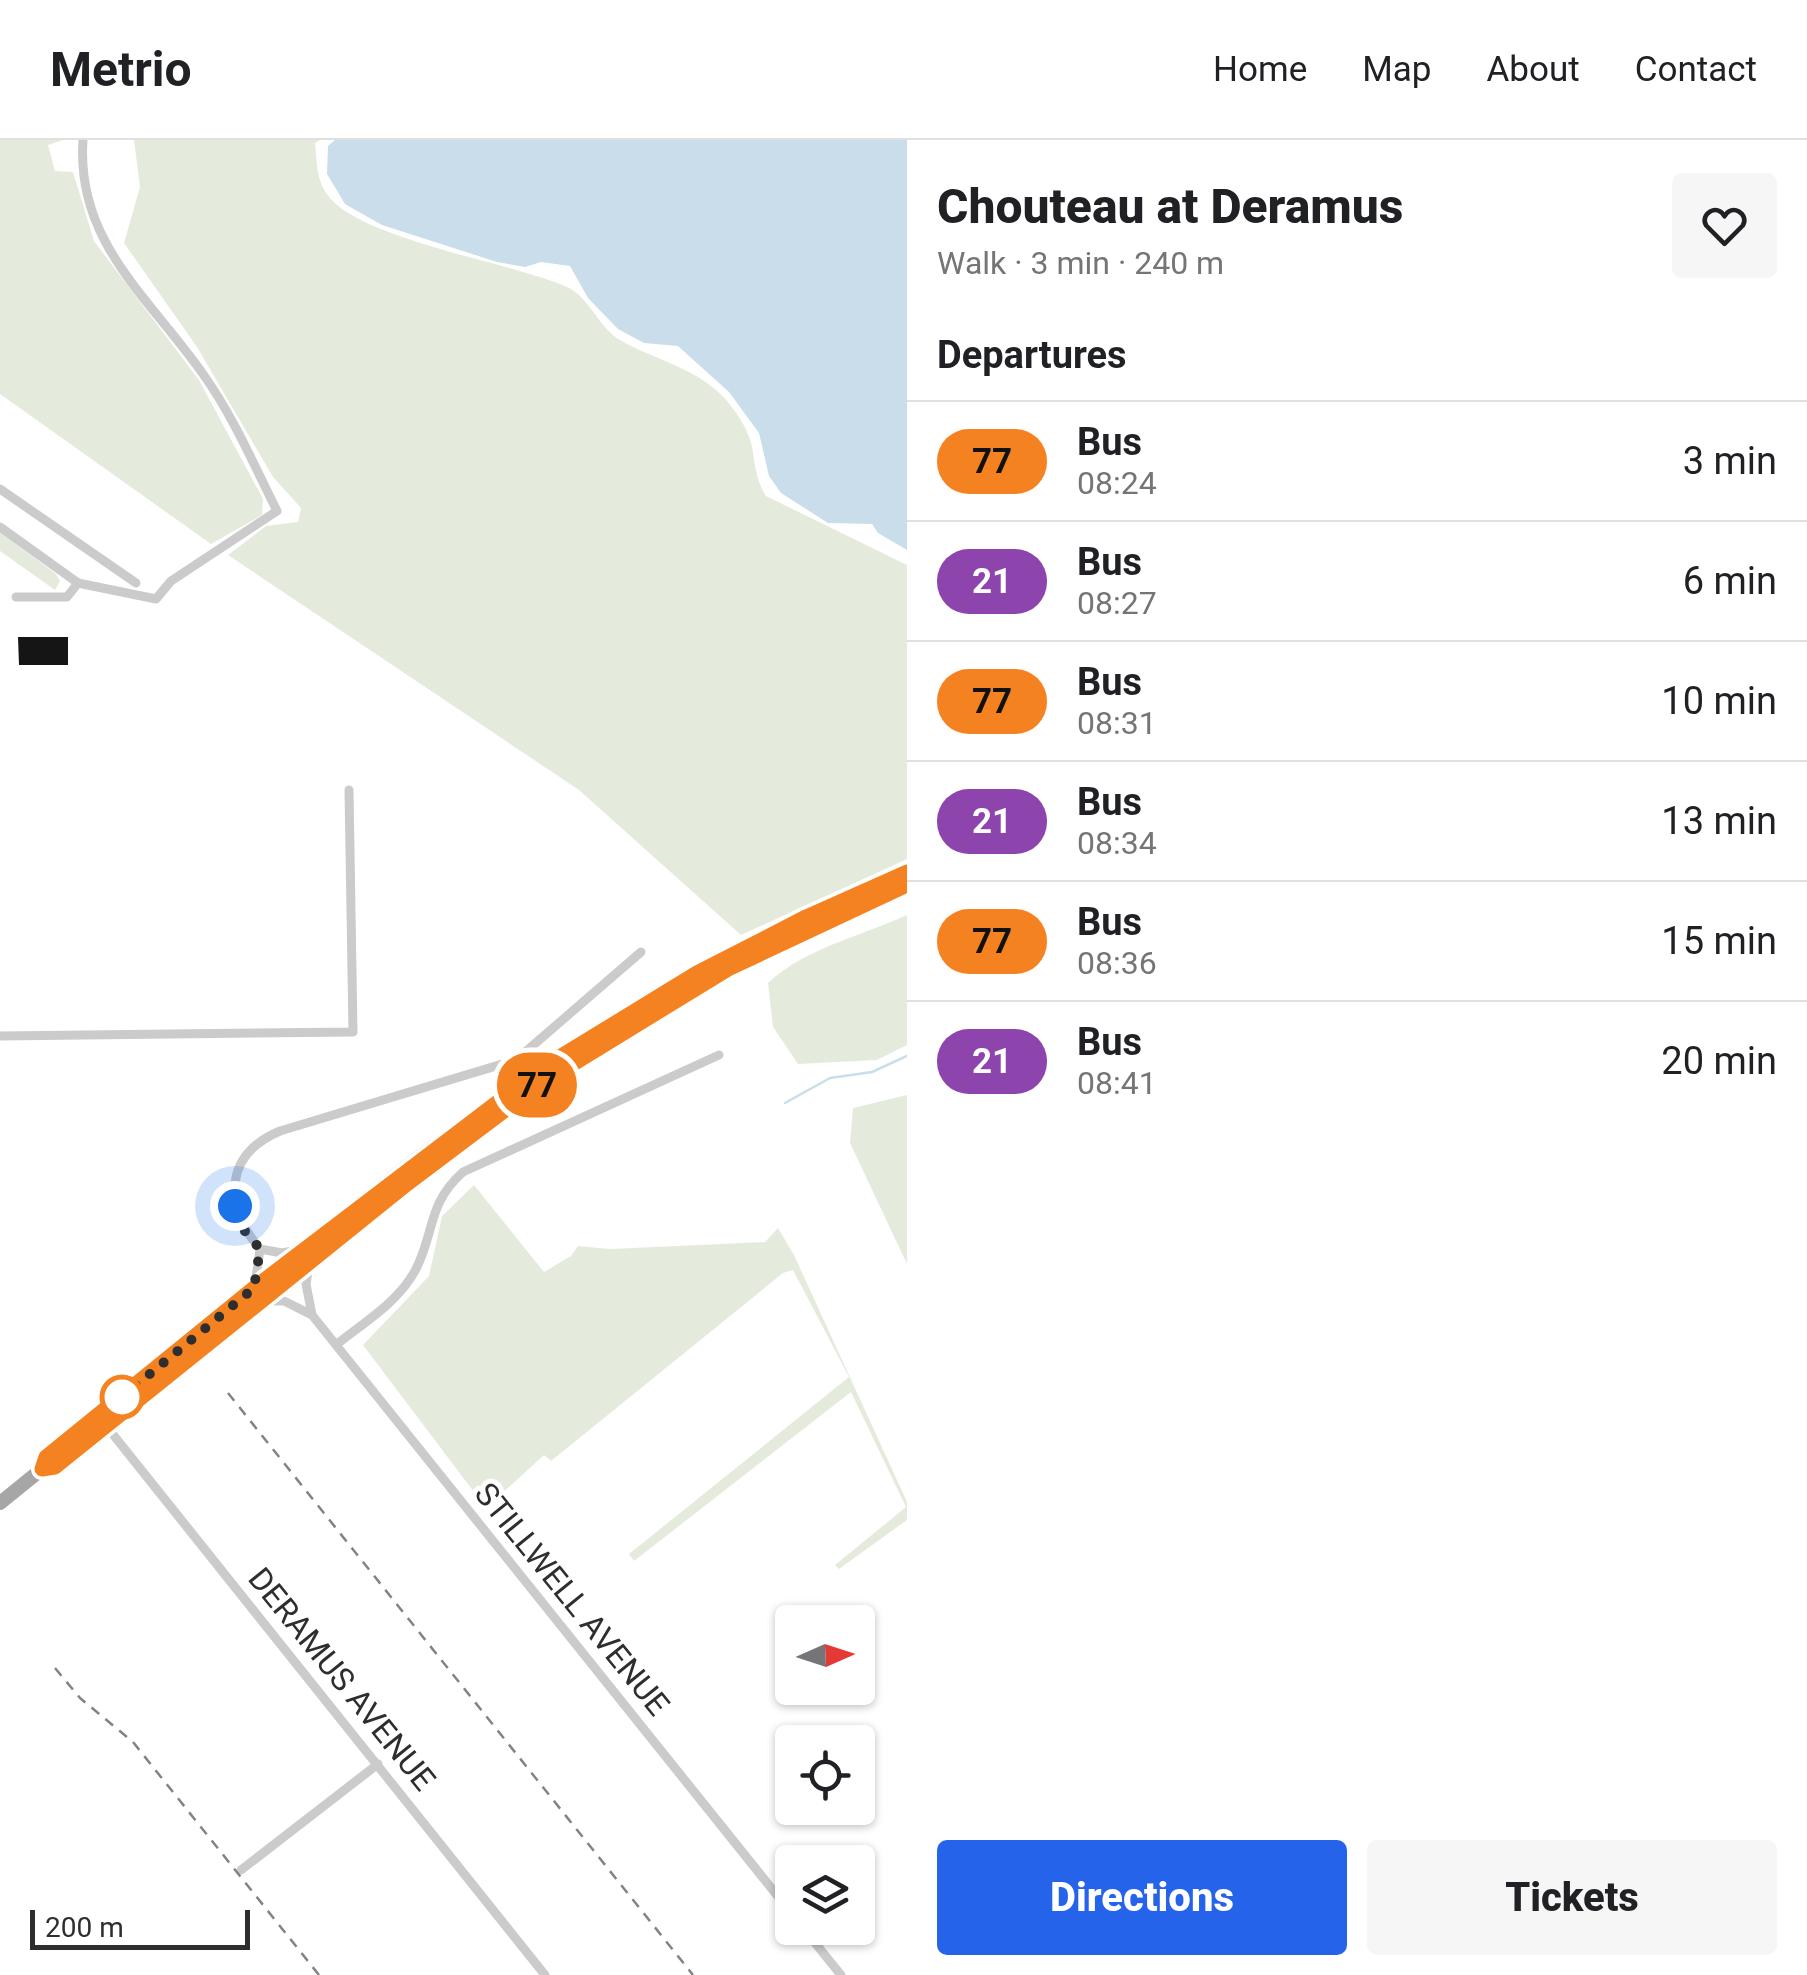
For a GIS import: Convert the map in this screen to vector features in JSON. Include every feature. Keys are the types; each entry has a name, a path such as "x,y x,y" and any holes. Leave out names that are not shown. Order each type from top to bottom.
{"main road":[{"path":"102,1421 254,1288 496,1102 772,934 907,872"},
{"path":"0,1503 42,1469 46,1457 102,1421 264,1302 480,1127 650,1007 907,884"}],"street":[{"path":"0,527 78,583 156,600 171,581 277,511 206,377 95,228 83,174 83,140"},
{"path":"0,490 136,583"},
{"path":"16,597 67,597 78,583"},
{"path":"0,1036 353,1032 349,790"},
{"path":"254,1288 260,1249 240,1220 234,1192 241,1164 256,1144 280,1130 516,1060 641,952"},
{"path":"336,1345 410,1279 435,1206 463,1172 719,1055"},
{"path":"260,1249 282,1253 308,1248"},
{"path":"310,1265 306,1284 312,1315"},
{"path":"264,1302 284,1302 312,1315"},
{"name":"STILLWELL AVENUE","path":"312,1315 775,1893"},
{"name":"DERAMUS AVENUE","path":"102,1421 544,1975"},
{"path":"242,1870 378,1764"},
{"path":"817,1945 841,1975"}],"green space":[{"path":"0,140 63,140 48,145 55,171 73,172 94,241 199,380 263,499 262,515 211,544 0,394"},
{"path":"134,140 320,140 315,143 321,182 344,210 402,237 543,278 575,292 620,340 692,374 721,395 746,430 766,496 907,565 907,859 741,935 579,790 228,555 266,526 298,522 301,508 273,477 197,347 124,243 140,187"},
{"path":"0,532 56,574 60,581 55,590 0,551"},
{"path":"907,915 907,1045 877,1060 798,1064 773,1027 768,983 816,952"},
{"path":"907,1095 907,1264 850,1143 853,1108"},
{"path":"474,1185 544,1272 571,1256 578,1246 610,1249 765,1242 778,1228 794,1255 907,1502 907,1520 839,1569 835,1565 906,1507 851,1392 634,1561 629,1554 849,1377 793,1270 783,1273 551,1461 544,1455 486,1508 363,1345 429,1276 442,1216"}],"water":[{"path":"335,140 907,140 907,550 878,533 872,524 828,523 781,493 769,476 759,433 729,392 678,346 644,343 618,329 588,298 570,266 541,262 525,267 497,262 382,225 345,204 327,174 328,146"}],"building":[{"path":"18,637 68,637 68,665 19,665"}],"waterway":[{"path":"785,1103 830,1078 872,1072 907,1056"}],"railway":[{"path":"228,1393 693,1975"},
{"path":"55,1668 80,1698 133,1742 319,1975"}],"bus line":[{"name":"77","path":"907,872 806,917 697,973 545,1066 254,1288 46,1457 42,1469 55,1467 407,1184 537,1086 603,1042 728,969 907,885"}],"route":[{"path":"122,1397 254,1288 260,1249 244,1230 235,1206"}]}
